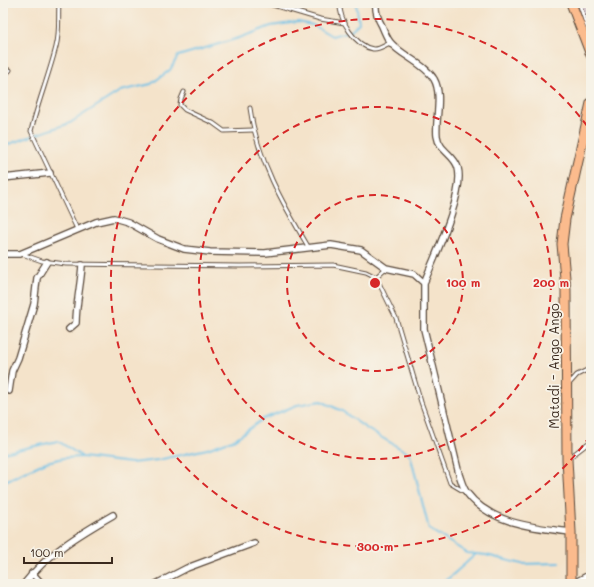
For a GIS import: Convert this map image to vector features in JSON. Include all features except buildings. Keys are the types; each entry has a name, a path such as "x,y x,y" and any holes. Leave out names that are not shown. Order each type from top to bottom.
{"highway":[{"path":"571,3 591,55"},
{"name":"Matadi - Ango Ango","path":"572,584 567,459 566,290 562,244 564,219 591,103"}],"street":[{"path":"376,3 378,19 390,43 425,69 434,79 438,89 437,138 445,152 454,158 460,177 457,193 447,225 424,283 424,329 459,474 467,493 485,510 506,520 547,529 571,532"},
{"path":"3,178 50,173"},
{"path":"3,254 20,254 77,229 96,222 114,218 128,222 158,239 184,249 210,252 266,253 331,245 361,250 386,268 414,274 424,283"},
{"path":"9,391 12,371 18,358 34,304 37,278 47,262"},
{"path":"69,329 76,322 76,309 80,293 82,265"},
{"path":"24,584 32,573 66,542 113,515"},
{"path":"156,584 186,568 254,543"},
{"path":"32,573 42,584"},
{"path":"572,584 591,574"}],"lane":[{"path":"59,3 57,46 47,83 38,104 31,131 77,229"},
{"path":"266,3 320,19 345,23"},
{"path":"340,3 341,16 356,39 372,49 378,49 390,43"},
{"path":"578,3 591,38"},
{"path":"3,76 10,70"},
{"path":"184,92 180,105 185,110 212,123 224,132 253,130"},
{"path":"250,108 253,130 276,189 310,248"},
{"path":"20,254 47,262 82,265 333,265 366,272 376,277 396,318 421,402 450,483 467,493"},
{"path":"376,277 386,268"},
{"path":"567,388 577,375 591,368"},
{"path":"567,459 591,441"}],"shaded area":[{"path":"575,3 591,3 591,46"}],"waterway":[{"path":"3,146 70,123 120,91 151,84 170,70 178,56 239,38 271,26 298,22 313,25 332,36 350,31 359,23 356,3"},
{"path":"3,482 46,462 64,458 82,457 131,463 158,460 207,449 235,439 263,419 297,405 321,401 342,411 367,429 410,454 429,529 467,553 486,555 522,564 559,563"},
{"path":"3,453 58,441 81,456"},
{"path":"438,584 449,578 476,554"}]}
